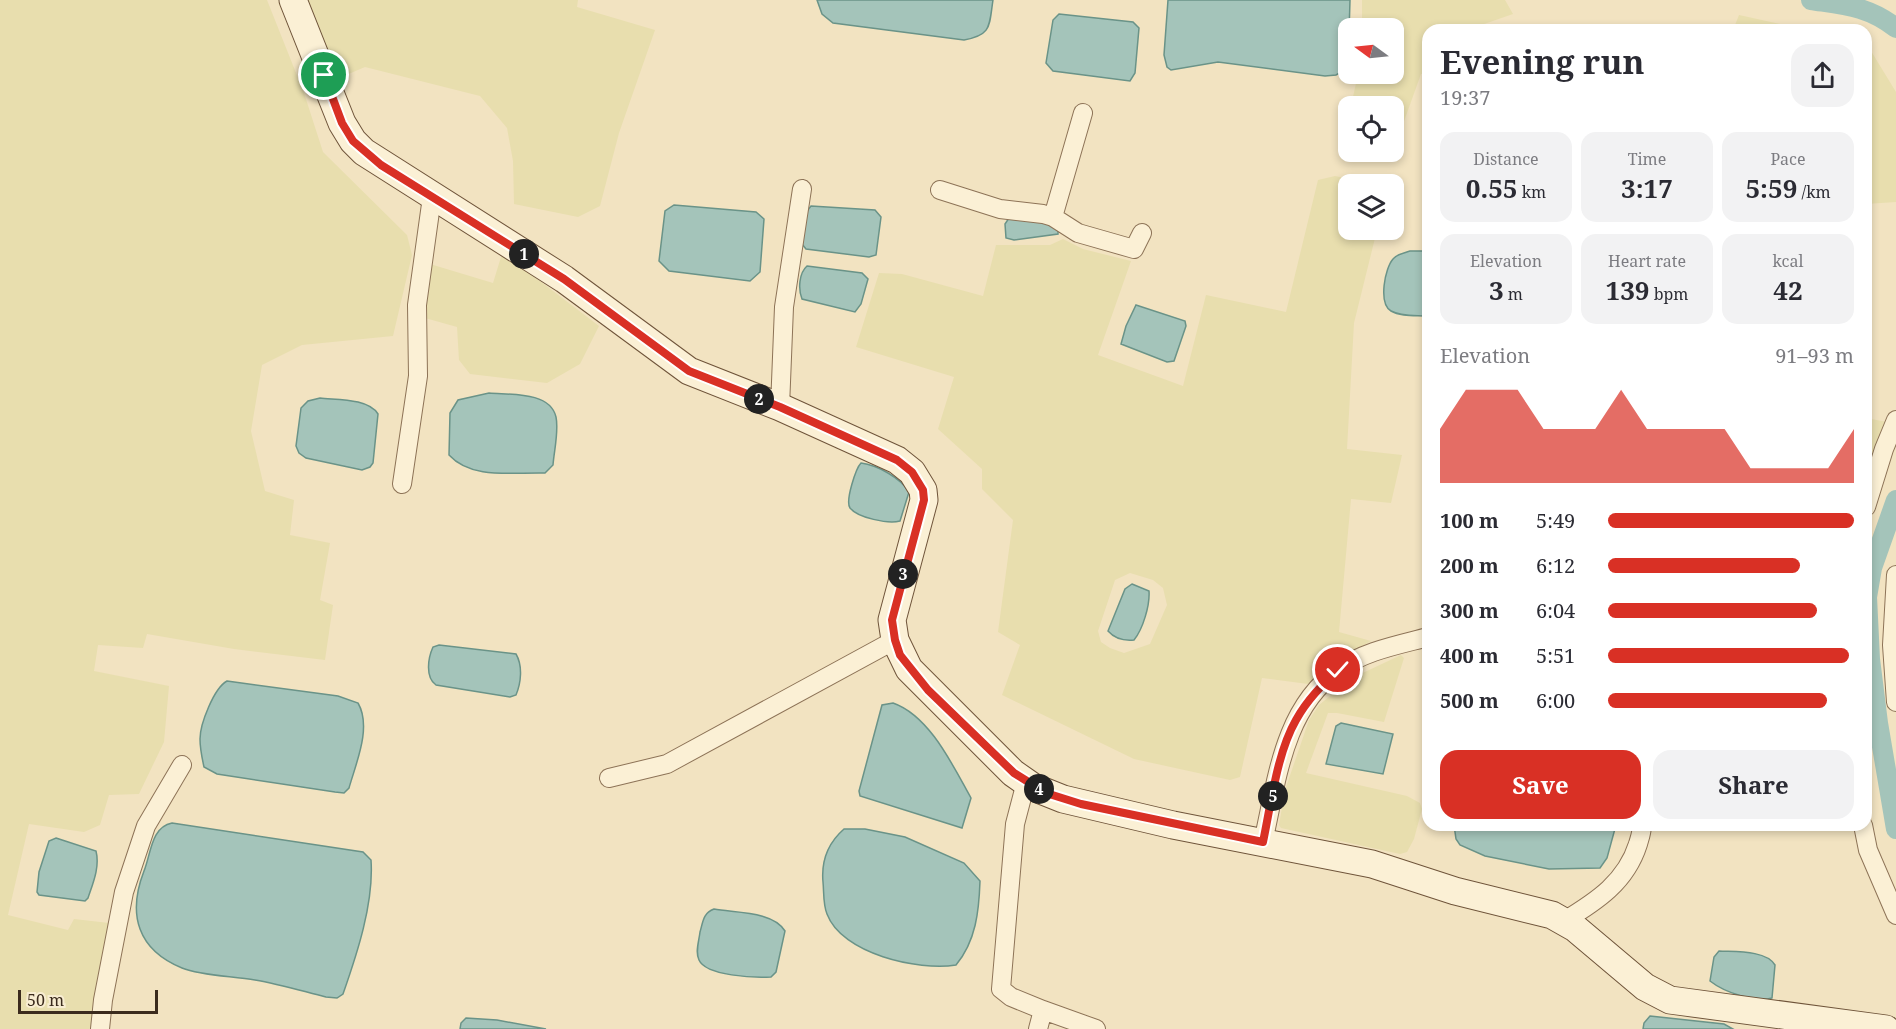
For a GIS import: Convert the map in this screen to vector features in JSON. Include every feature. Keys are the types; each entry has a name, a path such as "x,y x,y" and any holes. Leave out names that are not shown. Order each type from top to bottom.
{"street":[{"path":"294,0 342,123 353,141 381,165 564,279 689,371 780,407 897,460 912,472 923,490 924,500 892,620 900,655 928,690 1026,782 1063,799 1173,825 1372,864 1455,891 1543,913 1564,921 1645,987 1670,1000 1886,1029"},
{"path":"1053,217 1083,113"},
{"path":"780,407 784,307 802,189"},
{"path":"940,190 1000,209 1053,217 1078,233 1134,249 1142,233"},
{"path":"402,484 417,376 417,305 432,197"},
{"path":"1872,488 1896,420"},
{"path":"1896,575 1893,594 1892,645 1896,702"},
{"path":"1263,842 1287,738 1313,694 1338,670 1381,649 1422,639"},
{"path":"609,778 667,764 895,640"},
{"path":"100,1029 103,1000 124,892 146,826 182,765"},
{"path":"1026,782 1014,824 1001,989 1011,997 1096,1029"},
{"path":"1564,921 1601,898 1622,877 1633,858 1640,831"},
{"path":"1864,831 1868,850 1896,915"},
{"path":"1038,1029 1043,1010"}],"shaded area":[{"path":"0,0 267,0 304,93 323,152 407,235 412,255 393,336 302,345 262,365 251,431 265,491 294,500 290,535 330,543 320,600 333,605 325,660 234,649 147,634 143,648 98,645 94,671 169,686 164,742 139,794 109,795 100,825 84,832 29,824 8,915 68,930 74,919 109,923 93,1029 0,1029"},
{"path":"308,0 578,0 577,7 655,30 619,133 600,206 578,217 514,204 513,161 507,128 480,96 365,67 339,78"},
{"path":"1362,0 1505,0 1513,14 1484,24 1422,24 1422,74 1404,121 1404,96 1353,96 1356,84 1404,84 1404,18 1362,18"},
{"path":"1739,15 1780,24 1735,24"},
{"path":"1872,53 1896,92 1896,202 1872,204"},
{"path":"1338,177 1338,240 1375,240 1354,323 1347,449 1402,455 1391,503 1351,499 1339,632 1371,641 1327,666 1308,684 1262,678 1240,777 1230,780 1134,759 1002,695 1020,645 998,632 1013,520 982,489 982,469 938,429 954,377 856,347 879,273 902,274 983,296 996,245 1050,245 1063,239 1083,249 1131,261 1098,355 1183,386 1206,295 1286,312 1318,180","holes":["1130,573 1153,580 1163,588 1167,605 1150,644 1124,653 1101,642 1098,631 1115,580"]},
{"path":"507,256 599,326 580,364 547,383 470,374 459,360 457,327 425,318 430,264 493,283 501,257"},
{"path":"1872,419 1887,422 1872,466"},
{"path":"1401,655 1404,658 1384,722 1328,713 1306,773 1407,796 1420,803 1422,809 1414,839 1407,852 1400,854 1281,828 1279,825 1285,790 1309,720 1319,705 1352,678"}],"water":[{"path":"817,0 993,0 988,28 980,35 964,40 833,23 822,14"},
{"path":"1168,0 1350,0 1349,18 1338,18 1338,74 1336,75 1325,76 1218,62 1171,70 1167,67 1164,55"},
{"path":"1059,14 1133,22 1139,28 1135,73 1130,81 1053,71 1046,63 1053,20"},
{"path":"674,205 756,212 764,219 760,272 750,281 669,271 659,261 665,211"},
{"path":"811,206 875,210 881,217 876,255 869,257 806,249 802,244 807,211"},
{"path":"1009,218 1053,224 1058,229 1058,234 1014,240 1006,238 1005,224"},
{"path":"1422,251 1422,316 1395,313 1387,307 1384,293 1385,277 1390,263 1401,254"},
{"path":"807,266 862,273 868,279 861,304 855,312 802,299 800,281"},
{"path":"1136,305 1185,321 1186,326 1174,361 1167,362 1121,344"},
{"path":"489,393 528,396 546,403 552,409 557,423 556,441 553,465 545,473 481,471 458,463 449,455 450,413 458,400"},
{"path":"320,398 359,402 378,414 373,463 370,467 362,470 306,458 299,453 296,446 301,408 308,401"},
{"path":"861,463 888,473 909,492 900,521 888,522 874,519 860,515 850,508 850,492"},
{"path":"1132,584 1149,591 1148,603 1143,623 1134,640 1123,640 1116,638 1108,631 1125,589"},
{"path":"439,645 516,654 520,664 520,674 516,695 510,697 436,685 430,677 429,662 433,647"},
{"path":"227,681 338,696 358,703 362,713 363,734 349,788 344,793 335,792 217,774 204,767 200,743 202,725 213,698"},
{"path":"893,703 918,719 929,730 971,798 962,828 860,796 859,791 882,705"},
{"path":"1341,723 1393,734 1383,774 1326,764 1336,726"},
{"path":"172,823 363,852 371,860 367,911 343,994 337,998 326,997 264,982 199,973 182,968 155,951 146,941 140,929 137,902 139,887 156,835"},
{"path":"844,829 865,829 905,837 964,863 980,881 979,903 972,936 956,965 922,965 883,957 848,940 835,928 825,907 823,866 830,846"},
{"path":"1455,831 1614,831 1607,858 1600,868 1549,869 1485,856 1460,845"},
{"path":"56,838 96,851 95,875 85,901 39,895 37,892 39,872 49,841"},
{"path":"714,909 763,916 779,924 785,931 776,972 771,977 732,975 711,970 703,965 697,954 700,932 706,915"},
{"path":"1719,951 1758,954 1771,960 1775,965 1772,998 1757,999 1740,996 1710,981 1714,957"},
{"path":"1650,1016 1724,1024 1733,1029 1643,1029 1644,1023"},
{"path":"466,1018 497,1020 546,1029 460,1029 461,1023"}],"waterway":[{"path":"1811,0 1866,11 1896,28"},
{"path":"1872,568 1896,500"},
{"path":"1872,675 1896,829"}],"route":[{"path":"324,75 342,123 353,141 381,165 564,279 689,371 834,430 897,460 912,472 923,490 924,500 892,620 900,655 928,690 1014,773 1033,787 1081,804 1263,842 1287,738 1313,694 1338,670"}]}
